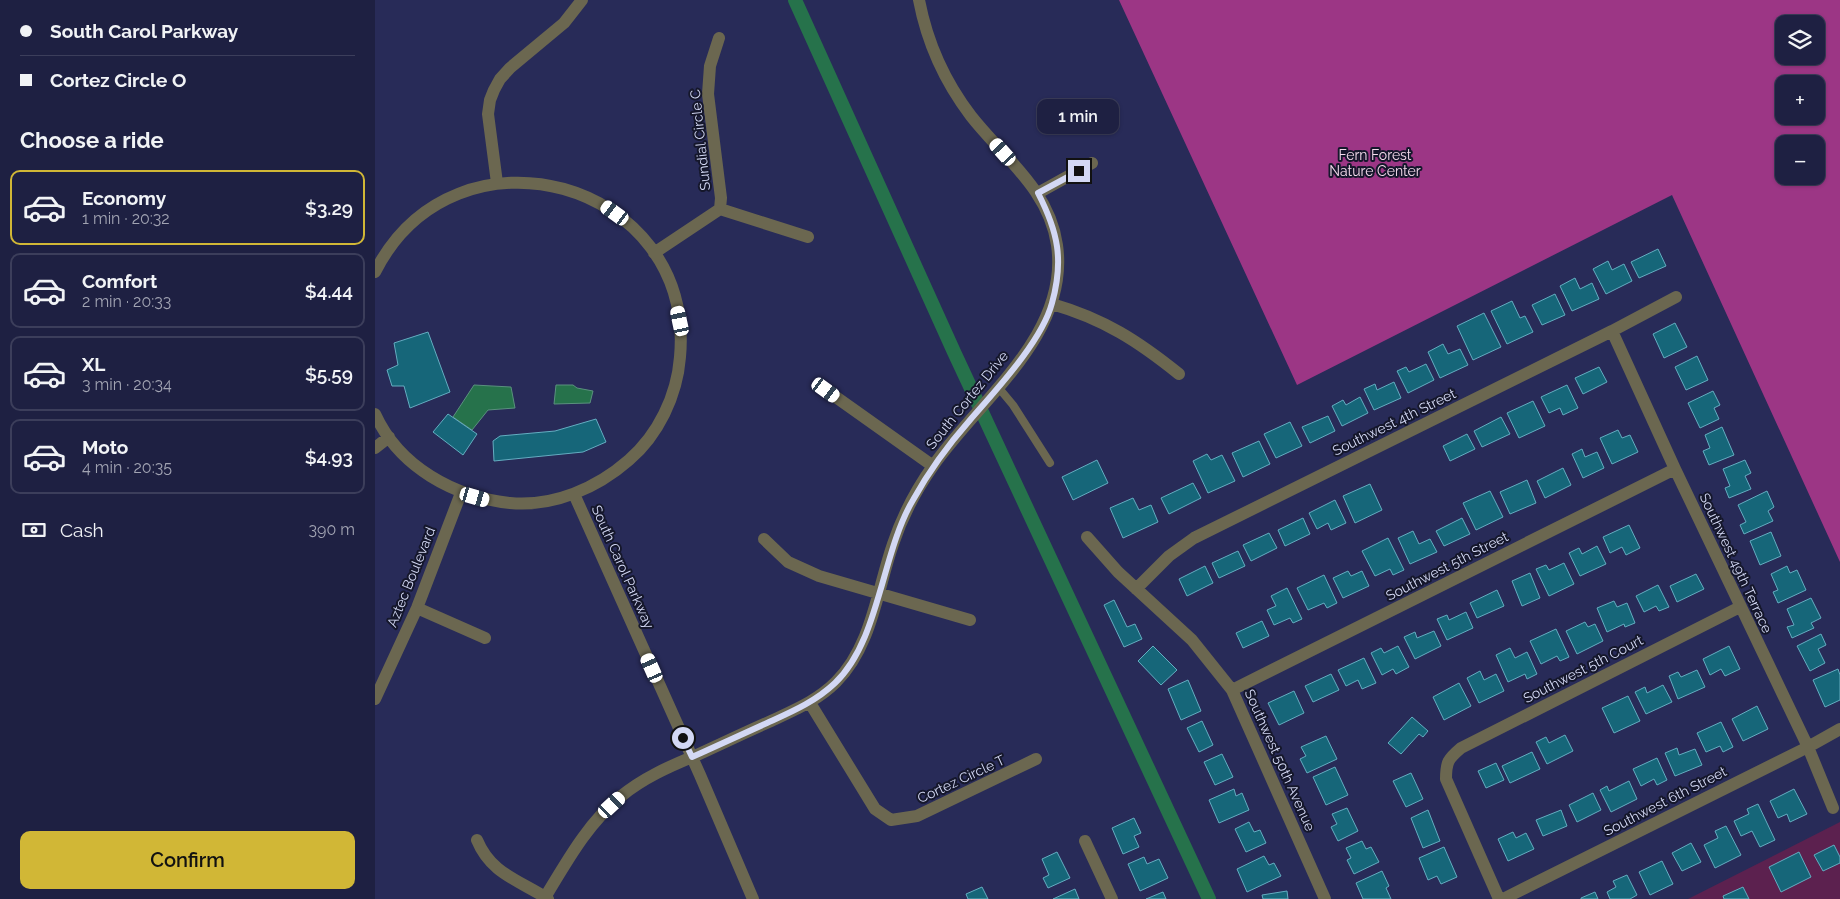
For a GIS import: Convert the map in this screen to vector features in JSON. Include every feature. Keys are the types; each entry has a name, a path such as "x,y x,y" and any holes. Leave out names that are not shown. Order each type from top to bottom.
{"street":[{"path":"497,183 488,114 489,100 500,79 510,68 564,23 573,14 582,0"},
{"name":"South Cortez Drive","path":"546,898 587,832 621,796 641,782 810,703 836,682 853,661 864,638 900,525 911,502 933,466 995,392 1036,336 1052,304 1058,270 1058,247 1051,222 1038,193 1027,177 971,116 949,82 931,44 919,0"},
{"name":"Sundial Circle C","path":"719,38 710,66 708,94 721,198 720,209"},
{"path":"1038,193 1092,163"},
{"path":"375,272 387,251 401,234 435,206 454,196 475,188 497,183 542,183 564,188 606,206 640,235 654,253 666,274 675,297 680,321 681,345 679,369 673,393 655,429 635,455 617,471 596,484 574,494 546,502 517,504 488,501 461,493 433,479 409,460 389,437 375,414"},
{"name":"Sundial Circle C","path":"720,209 808,237"},
{"name":"Sundial Circle C","path":"654,253 720,209"},
{"name":"Southwest 4th Street","path":"1136,589 1169,556 1194,538 1612,331 1676,297"},
{"path":"1052,304 1068,308 1120,331 1146,347 1179,374"},
{"name":"Southwest 49th Terrace","path":"1612,331 1675,469 1807,747 1833,808"},
{"path":"826,390 933,466"},
{"path":"375,448 389,437"},
{"name":"Southwest 5th Street","path":"1232,690 1675,469"},
{"name":"Aztec Boulevard","path":"375,698 379,679 417,608 461,493"},
{"name":"South Carol Parkway","path":"574,494 692,757 753,899"},
{"name":"Southwest 50th Avenue","path":"1087,537 1118,572 1192,640 1232,690 1325,899"},
{"path":"763,539 788,562 811,573 846,585 971,620"},
{"name":"Southwest 5th Court","path":"1499,899 1446,779 1446,766 1451,756 1461,748 1740,607"},
{"path":"417,608 485,638"},
{"name":"Cortez Circle T","path":"810,703 875,809 891,820 917,816 1036,759"},
{"name":"Southwest 6th Street","path":"1503,899 1840,729"},
{"path":"477,840 483,854 498,870 546,898"},
{"path":"1085,841 1112,899"}],"lane":[{"path":"995,392 1013,405 1050,463"}],"shaded area":[{"path":"474,385 511,387 515,408 488,410 472,430 453,417"},
{"path":"556,385 573,385 577,388 593,391 590,403 554,404"},
{"path":"1840,822 1840,899 1688,899"}],"green space":[{"name":"Fern Forest Nature Center","path":"1119,0 1840,0 1840,562 1672,195 1297,385"}],"building":[{"path":"1658,249 1666,266 1639,278 1631,262"},
{"path":"1608,261 1612,270 1624,264 1632,281 1606,294 1593,269"},
{"path":"1575,278 1580,289 1592,283 1599,299 1572,311 1560,286"},
{"path":"1555,294 1565,315 1542,325 1532,305"},
{"path":"1512,301 1520,318 1525,316 1533,332 1507,344 1491,311"},
{"path":"1484,313 1501,347 1473,360 1457,326"},
{"path":"1675,323 1687,347 1664,358 1653,334"},
{"path":"428,332 450,392 410,408 404,386 392,386 387,370 398,365 394,343"},
{"path":"1443,344 1448,354 1460,349 1468,365 1440,378 1428,352"},
{"path":"1697,356 1708,380 1686,390 1675,367"},
{"path":"1426,364 1434,380 1408,393 1397,371 1406,367 1409,372"},
{"path":"1599,367 1607,382 1583,394 1575,378"},
{"path":"1394,382 1401,398 1374,410 1364,389 1375,384 1377,390"},
{"path":"1567,385 1578,408 1563,415 1560,408 1549,413 1541,397"},
{"path":"1713,391 1720,405 1714,408 1719,419 1700,428 1688,403"},
{"path":"1360,397 1368,413 1342,426 1332,406 1343,400 1346,405"},
{"path":"1533,401 1545,426 1519,438 1507,413"},
{"path":"448,414 477,434 463,455 433,432"},
{"path":"1328,416 1335,431 1310,443 1302,427"},
{"path":"1501,417 1510,434 1482,447 1474,431"},
{"path":"596,419 606,442 583,452 494,461 493,441 500,436 555,431"},
{"path":"1290,422 1302,446 1276,458 1264,434"},
{"path":"1722,427 1734,455 1709,465 1703,451 1710,448 1705,435"},
{"path":"1618,430 1622,438 1630,435 1638,452 1612,464 1600,438"},
{"path":"1467,434 1475,449 1450,461 1443,446"},
{"path":"1259,441 1270,464 1243,477 1232,453"},
{"path":"1582,449 1585,457 1597,452 1604,468 1583,478 1572,454"},
{"path":"1207,454 1211,460 1222,455 1235,481 1208,493 1193,461"},
{"path":"1097,460 1108,483 1073,500 1062,477"},
{"path":"1745,460 1751,473 1745,476 1751,489 1729,498 1725,488 1730,486 1723,469"},
{"path":"1563,468 1571,485 1545,498 1537,481"},
{"path":"1527,480 1536,503 1510,514 1500,492"},
{"path":"1193,483 1201,498 1169,514 1161,498"},
{"path":"1370,484 1382,510 1355,523 1343,496"},
{"path":"1490,491 1503,517 1476,530 1463,503"},
{"path":"1767,491 1774,507 1768,511 1773,521 1744,534 1740,525 1746,522 1738,505"},
{"path":"1133,498 1139,510 1151,505 1158,522 1123,538 1110,508"},
{"path":"1335,500 1346,523 1331,530 1328,523 1317,529 1309,513"},
{"path":"1303,518 1310,534 1285,546 1278,530"},
{"path":"1462,518 1470,534 1444,546 1436,531"},
{"path":"1629,525 1640,548 1626,555 1622,547 1610,553 1603,537"},
{"path":"1413,531 1419,544 1430,539 1437,552 1410,564 1398,538"},
{"path":"1771,532 1781,556 1760,565 1750,541"},
{"path":"1269,533 1277,548 1251,561 1243,545"},
{"path":"1388,538 1404,570 1393,575 1390,569 1375,576 1362,551"},
{"path":"1597,546 1606,564 1580,576 1569,553 1579,548 1582,554"},
{"path":"1238,551 1245,566 1219,578 1212,563"},
{"path":"1564,563 1574,584 1549,596 1536,569 1546,565 1549,570"},
{"path":"1205,566 1213,583 1187,596 1179,579"},
{"path":"1787,566 1790,573 1797,570 1806,590 1778,603 1773,592 1778,590 1771,574"},
{"path":"1348,571 1351,576 1362,571 1369,586 1343,598 1333,578"},
{"path":"1530,573 1540,598 1522,606 1512,581"},
{"path":"1696,574 1704,589 1677,602 1670,586"},
{"path":"1324,575 1337,603 1327,608 1324,603 1308,610 1297,588"},
{"path":"1658,585 1669,607 1659,611 1656,606 1644,612 1636,596"},
{"path":"1287,588 1302,619 1293,623 1290,618 1274,625 1267,610 1276,606 1271,596"},
{"path":"1497,590 1504,606 1477,618 1470,603"},
{"path":"1811,598 1821,618 1811,623 1814,628 1792,638 1787,627 1794,625 1787,609"},
{"path":"1114,600 1127,627 1135,624 1142,639 1124,647 1104,605"},
{"path":"1614,601 1617,607 1627,603 1635,623 1625,627 1624,624 1607,632 1597,608"},
{"path":"1466,612 1473,628 1447,640 1437,619 1447,615 1449,620"},
{"path":"1262,621 1269,636 1243,648 1236,633"},
{"path":"1585,622 1588,627 1595,624 1603,641 1577,654 1566,631"},
{"path":"1556,629 1569,657 1560,661 1557,656 1541,664 1530,641"},
{"path":"1434,631 1441,646 1415,659 1404,637 1415,632 1417,638"},
{"path":"1821,634 1826,645 1818,649 1825,663 1810,671 1797,646"},
{"path":"1153,646 1177,670 1161,685 1138,661"},
{"path":"1398,646 1409,667 1396,674 1393,669 1382,675 1371,653 1381,648 1384,653"},
{"path":"1729,646 1740,669 1725,676 1721,669 1710,675 1703,659"},
{"path":"1510,648 1515,658 1527,652 1537,674 1527,679 1525,674 1508,682 1496,655"},
{"path":"1364,658 1376,683 1362,689 1358,680 1346,686 1338,670"},
{"path":"1838,669 1840,675 1840,700 1825,707 1813,680"},
{"path":"1697,670 1705,687 1678,699 1669,676 1678,672 1681,677"},
{"path":"1480,671 1484,680 1496,674 1504,691 1479,703 1467,678"},
{"path":"1331,674 1339,690 1313,702 1305,686"},
{"path":"1188,680 1201,711 1181,720 1168,689"},
{"path":"1459,683 1471,706 1444,720 1433,697"},
{"path":"1663,685 1672,702 1646,714 1635,692 1645,687 1647,693"},
{"path":"1294,691 1304,713 1279,725 1268,703"},
{"path":"1628,696 1640,721 1614,733 1602,708"},
{"path":"1757,706 1768,729 1743,741 1732,719"},
{"path":"1412,717 1428,731 1423,737 1419,734 1401,754 1388,743"},
{"path":"1202,721 1213,745 1199,752 1187,728"},
{"path":"1721,722 1733,747 1723,752 1720,746 1706,752 1697,733"},
{"path":"1565,735 1573,751 1547,764 1536,742 1546,737 1549,743"},
{"path":"1326,736 1337,759 1307,773 1300,759 1306,756 1301,747"},
{"path":"1677,748 1679,755 1695,749 1702,765 1675,776 1665,753"},
{"path":"1532,752 1540,769 1510,783 1502,766"},
{"path":"1222,754 1233,777 1215,785 1204,762"},
{"path":"1657,758 1667,780 1657,785 1654,779 1641,786 1633,769"},
{"path":"1496,763 1504,780 1486,788 1478,771"},
{"path":"1335,767 1348,795 1326,805 1313,777"},
{"path":"1411,773 1423,799 1406,807 1393,781"},
{"path":"1629,781 1637,799 1611,812 1600,790 1607,786 1609,791"},
{"path":"1234,789 1236,796 1242,793 1249,810 1219,823 1209,800"},
{"path":"1794,789 1807,814 1790,822 1787,814 1778,818 1770,801"},
{"path":"1593,793 1601,810 1577,822 1569,805"},
{"path":"1758,804 1775,840 1760,847 1752,831 1741,836 1734,821 1749,814 1747,809"},
{"path":"1347,808 1358,831 1338,841 1331,827 1337,824 1332,814"},
{"path":"1428,810 1440,841 1423,848 1411,818"},
{"path":"1561,810 1567,826 1543,836 1536,820"},
{"path":"1134,818 1141,833 1134,836 1139,847 1123,854 1112,828"},
{"path":"1249,822 1254,832 1260,830 1266,843 1246,852 1235,829"},
{"path":"1726,826 1741,855 1715,868 1704,845 1718,838 1715,831"},
{"path":"1513,832 1516,838 1526,833 1534,849 1508,861 1498,839"},
{"path":"1362,841 1366,849 1371,847 1379,862 1354,874 1347,860 1351,858 1346,848"},
{"path":"1691,843 1701,862 1682,871 1672,853"},
{"path":"1834,845 1840,857 1840,863 1823,871 1814,855"},
{"path":"1444,847 1457,877 1441,884 1437,876 1428,880 1419,858"},
{"path":"1057,852 1070,878 1048,888 1043,878 1049,875 1042,859"},
{"path":"1799,852 1811,877 1781,892 1769,867"},
{"path":"1264,856 1269,865 1274,863 1281,876 1247,892 1237,869"},
{"path":"1144,857 1147,864 1159,859 1168,878 1140,891 1128,864"},
{"path":"1662,861 1673,884 1650,895 1639,872"},
{"path":"1382,871 1389,886 1386,888 1391,899 1363,899 1356,883"},
{"path":"1627,875 1637,895 1630,899 1610,899 1607,892 1616,887 1613,881"},
{"path":"982,887 988,899 968,899 966,894"},
{"path":"1743,887 1749,899 1724,899 1723,896"},
{"path":"1075,889 1079,899 1053,899"},
{"path":"1287,891 1288,899 1263,899 1262,895"},
{"path":"1163,892 1166,899 1146,899"},
{"path":"1595,892 1598,899 1581,899 1581,898"}],"waterway":[{"path":"795,0 954,352 1209,899"}],"route":[{"path":"683,738 692,757 701,753 810,703 836,682 853,661 870,621 892,546 911,502 933,466 1015,366 1046,319 1052,304 1056,283 1058,247 1051,222 1038,193 1079,171"}]}
